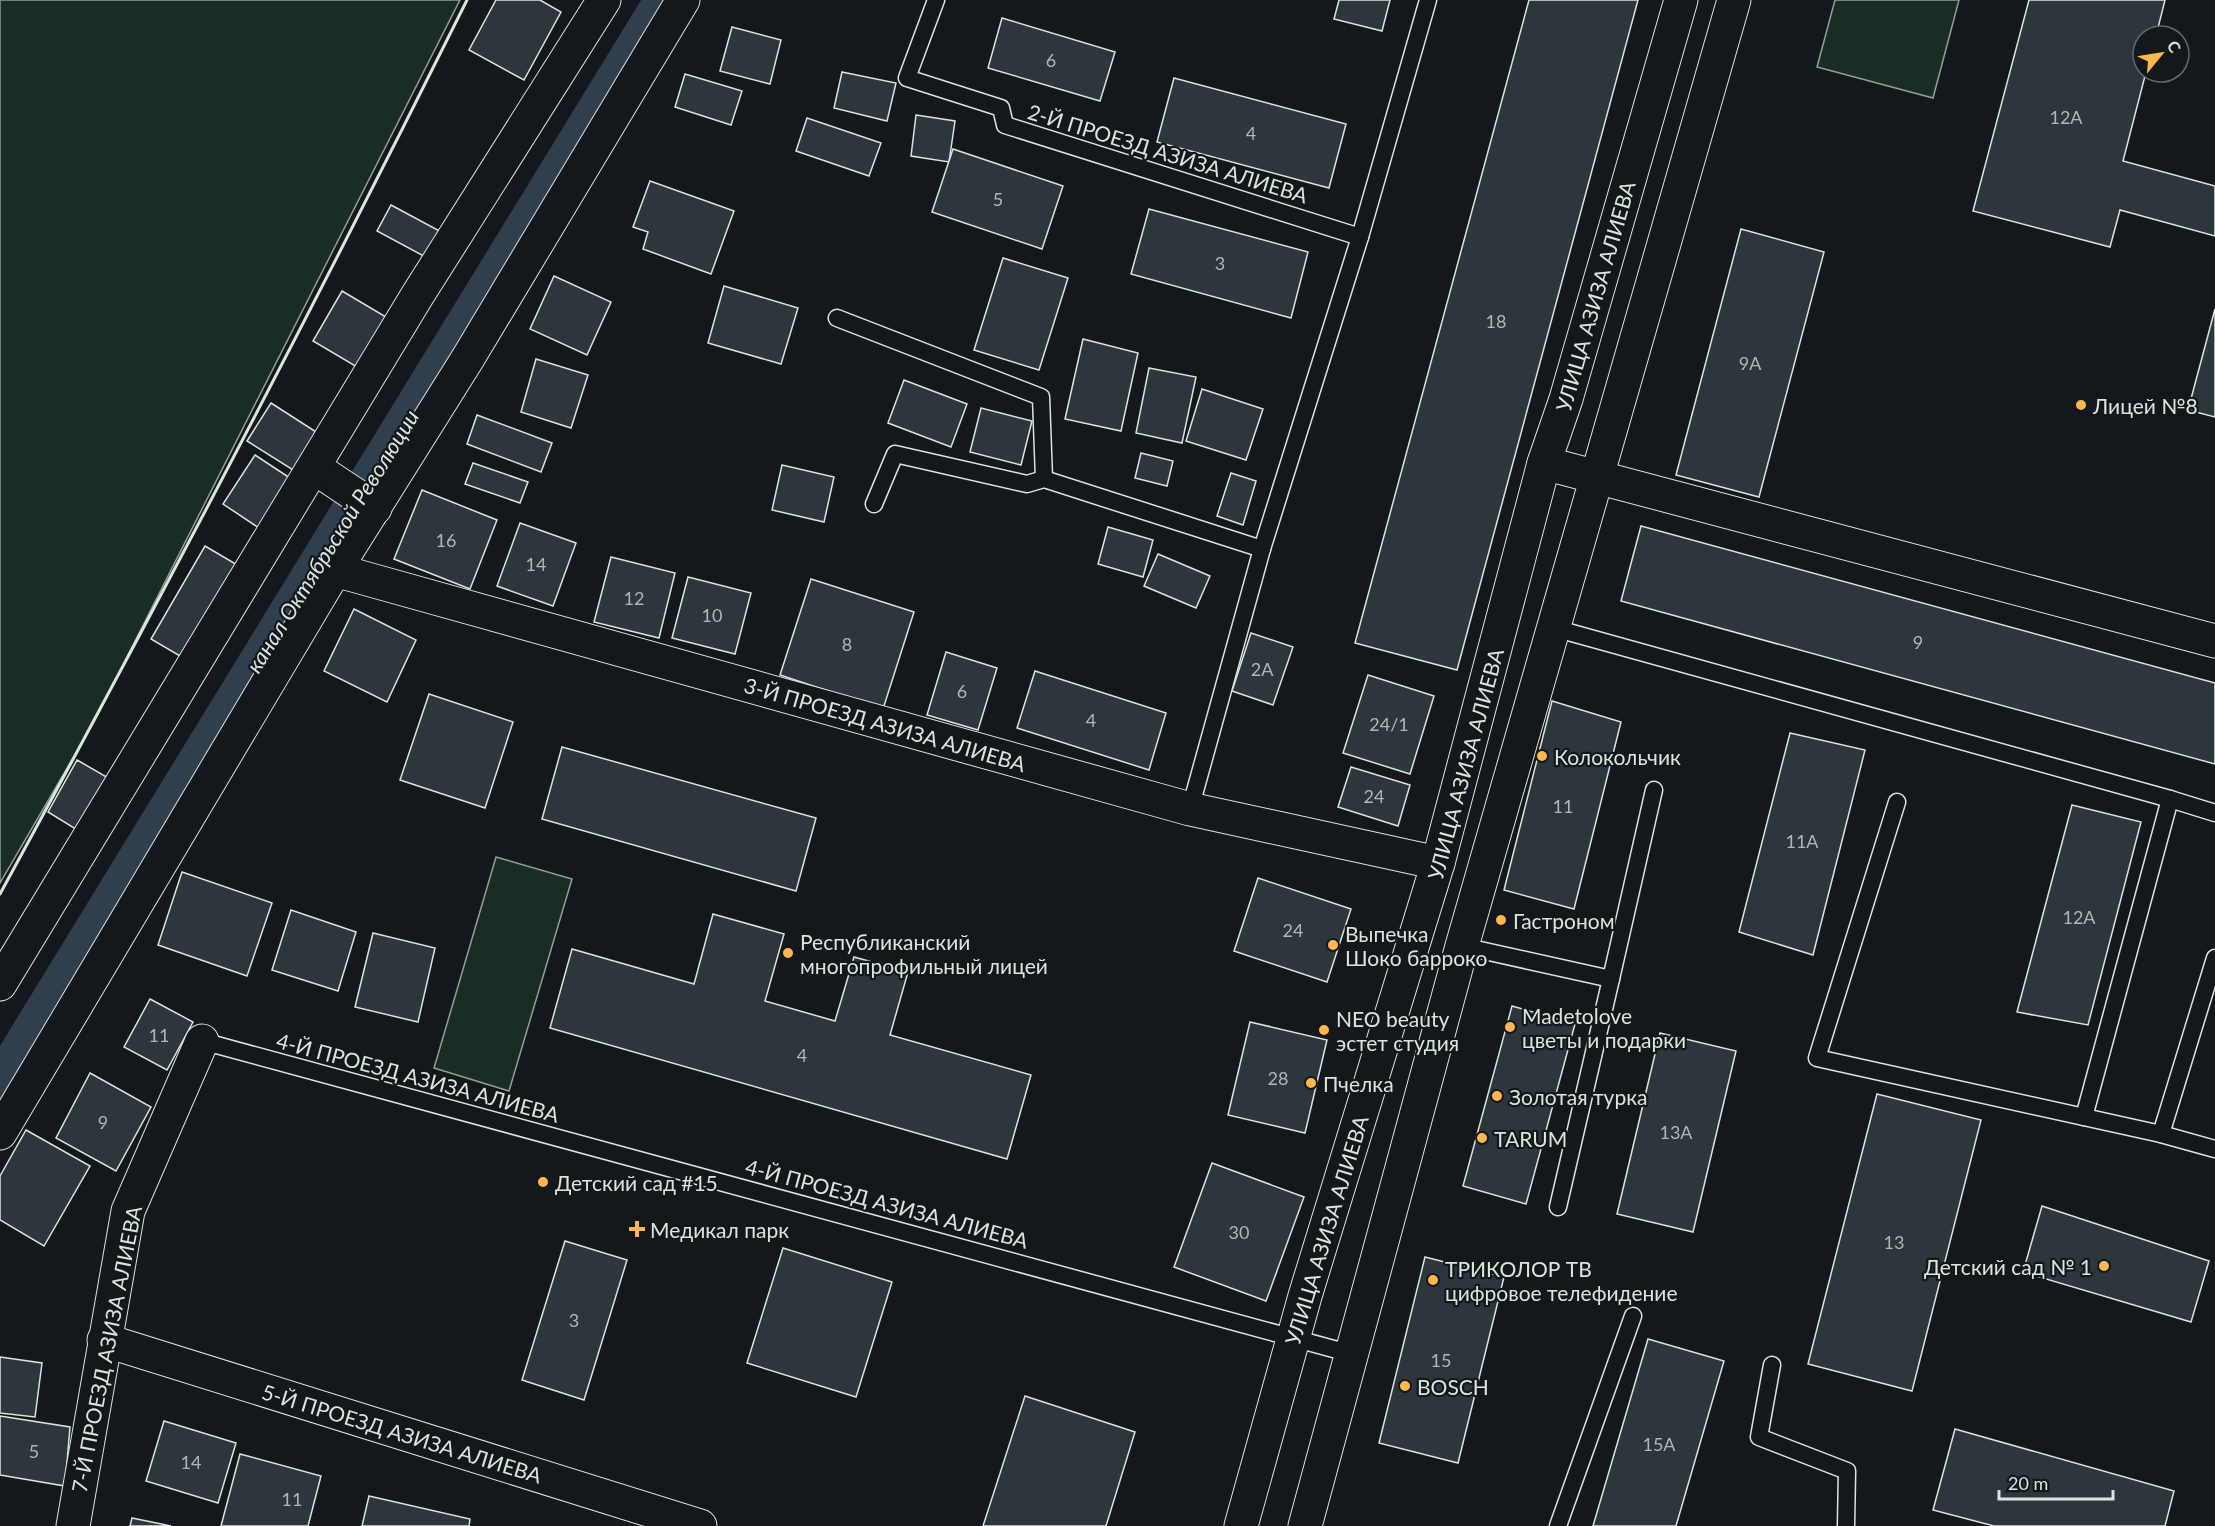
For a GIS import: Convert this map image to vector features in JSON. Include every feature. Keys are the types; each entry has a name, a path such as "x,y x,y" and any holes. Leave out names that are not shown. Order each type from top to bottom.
{"street":[{"path":"0,984 315,468 417,296 604,0"},
{"path":"0,1133 335,570 375,508 683,0"},
{"name":"УЛИЦА АЗИЗА АЛИЕВА","path":"1241,1526 1294,1337 1438,864 1544,463 1566,399 1681,0"},
{"path":"1305,1526 1462,946 1554,628 1595,476 1734,0"},
{"path":"1544,463 2215,641"},
{"path":"315,468 375,508"},
{"name":"3-Й ПРОЕЗД АЗИЗА АЛИЕВА","path":"335,570 1190,809 1438,864"},
{"name":"7-Й ПРОЕЗД АЗИЗА АЛИЕВА","path":"73,1526 128,1211 202,1041"},
{"name":"5-Й ПРОЕЗД АЗИЗА АЛИЕВА","path":"104,1340 700,1526"}],"lane":[{"name":"2-Й ПРОЕЗД АЗИЗА АЛИЕВА","path":"936,0 907,78 1001,108 1005,125 1360,237"},
{"path":"1190,809 1262,549 1360,237 1428,0"},
{"path":"837,318 1041,397 1044,479"},
{"path":"874,504 895,454 1027,484 1044,479 1262,549"},
{"path":"1554,628 2215,813"},
{"path":"1558,1207 1653,790"},
{"path":"2084,1117 2170,799"},
{"path":"1898,802 1817,1058 2161,1134 2215,1149"},
{"path":"1462,946 1611,979"},
{"path":"2161,1134 2215,958"},
{"name":"4-Й ПРОЕЗД АЗИЗА АЛИЕВА","path":"202,1041 1352,1354"},
{"path":"1558,1526 1633,1316"},
{"path":"1772,1365 1759,1437 1847,1471 1846,1526"}],"green space":[{"path":"0,0 460,0 94,722 0,883"},
{"path":"1835,0 1959,0 1933,98 1817,67"},
{"path":"496,857 572,879 509,1091 434,1068"}],"building":[{"path":"496,0 540,0 561,12 524,80 469,50"},
{"path":"1339,0 1390,0 1382,31 1334,19"},
{"path":"1529,0 1638,0 1457,670 1355,643"},
{"path":"2029,0 2165,0 2159,24 2131,24 2131,84 2143,84 2123,161 2215,186 2215,236 2120,210 2110,247 1973,211"},
{"path":"1002,18 1115,52 1100,101 988,68"},
{"path":"732,27 781,40 770,84 720,71"},
{"path":"842,72 896,83 887,121 834,108"},
{"path":"685,74 742,91 731,125 675,107"},
{"path":"1174,78 1346,124 1329,188 1157,142"},
{"path":"916,115 955,121 949,162 911,156"},
{"path":"807,118 881,143 869,176 796,151"},
{"path":"953,149 1063,186 1042,249 932,212"},
{"path":"650,181 734,211 711,274 643,249 648,232 633,227"},
{"path":"391,205 447,235 433,261 377,231"},
{"path":"1149,209 1308,252 1291,318 1131,274"},
{"path":"1741,229 1824,252 1759,497 1676,475"},
{"path":"1003,258 1068,278 1039,370 974,350"},
{"path":"554,276 611,302 587,355 530,329"},
{"path":"724,286 798,308 781,364 708,343"},
{"path":"342,291 386,317 357,367 313,341"},
{"path":"2215,309 2215,417 2188,410"},
{"path":"1083,339 1138,353 1121,431 1065,419"},
{"path":"536,359 588,375 571,428 521,412"},
{"path":"1149,368 1196,377 1182,443 1136,433"},
{"path":"904,380 967,404 951,447 888,423"},
{"path":"1202,389 1263,409 1246,460 1186,441"},
{"path":"271,403 324,437 301,475 247,441"},
{"path":"981,408 1032,421 1021,465 970,452"},
{"path":"477,415 552,443 541,472 467,444"},
{"path":"1141,453 1173,461 1167,486 1135,478"},
{"path":"255,455 293,480 262,530 223,504"},
{"path":"473,463 528,482 520,503 465,484"},
{"path":"782,465 834,477 824,522 772,510"},
{"path":"1231,473 1256,481 1243,525 1217,516"},
{"path":"422,490 497,520 470,589 394,559"},
{"path":"520,523 576,543 553,606 497,586"},
{"path":"1641,526 2215,683 2215,764 1621,601"},
{"path":"1108,527 1153,540 1143,577 1098,564"},
{"path":"205,546 239,566 185,659 151,639"},
{"path":"1158,554 1210,576 1196,608 1144,586"},
{"path":"611,557 675,573 659,638 594,622"},
{"path":"688,577 751,593 735,654 672,638"},
{"path":"811,579 914,612 883,709 780,675"},
{"path":"354,609 416,640 387,702 324,671"},
{"path":"1251,633 1293,647 1273,705 1232,691"},
{"path":"946,652 997,668 978,730 927,715"},
{"path":"1035,671 1166,713 1149,770 1017,728"},
{"path":"1368,675 1434,696 1410,774 1343,753"},
{"path":"429,694 513,722 485,808 400,780"},
{"path":"1552,701 1621,722 1574,909 1504,890"},
{"path":"1790,733 1865,750 1813,955 1739,932"},
{"path":"562,747 816,818 796,891 542,819"},
{"path":"77,760 117,783 87,836 48,812"},
{"path":"1351,767 1410,785 1398,826 1338,807"},
{"path":"2072,805 2141,822 2088,1025 2017,1012"},
{"path":"182,872 272,903 247,976 158,945"},
{"path":"1258,878 1351,909 1327,982 1234,951"},
{"path":"291,910 356,932 338,991 272,970"},
{"path":"713,914 784,934 765,1001 835,1021 854,957 908,972 890,1035 1031,1075 1007,1159 550,1028 572,949 694,984"},
{"path":"373,933 435,948 418,1022 355,1007"},
{"path":"150,999 193,1022 167,1070 124,1047"},
{"path":"1512,1006 1575,1024 1526,1204 1463,1186"},
{"path":"1250,1022 1327,1040 1305,1133 1228,1115"},
{"path":"1660,1033 1736,1051 1693,1232 1617,1214"},
{"path":"90,1073 151,1107 116,1171 56,1138"},
{"path":"1877,1094 1981,1120 1912,1391 1808,1364"},
{"path":"26,1130 90,1166 44,1246 0,1220 0,1176"},
{"path":"1212,1163 1304,1197 1266,1301 1174,1267"},
{"name":"Детский сад № 1","path":"2042,1206 2209,1261 2191,1322 2023,1272"},
{"path":"565,1241 627,1260 584,1400 522,1380"},
{"path":"783,1248 892,1282 856,1397 747,1363"},
{"path":"1425,1257 1504,1277 1458,1463 1379,1443"},
{"path":"1648,1339 1724,1361 1676,1526 1593,1526"},
{"path":"0,1357 42,1363 35,1417 0,1413"},
{"path":"1025,1396 1135,1432 1106,1526 983,1526"},
{"path":"0,1416 70,1427 65,1486 0,1475"},
{"path":"164,1421 236,1443 218,1503 146,1481"},
{"path":"1955,1429 2174,1491 2165,1526 1994,1526 1933,1510"},
{"path":"240,1454 321,1476 308,1526 221,1526"},
{"path":"369,1496 470,1519 469,1526 362,1526"},
{"path":"132,1518 171,1526 130,1526"}],"waterway":[{"name":"канал Октябрьской Революции","path":"0,1083 664,0"}],"wall":[{"path":"0,894 238,449 467,0"}],"place":[{"name":"Лицей №8","path":"2081,405"},
{"name":"Колокольчик","path":"1542,756"},
{"name":"Гастроном","path":"1501,920"},
{"name":"Выпечка Шоко барроко","path":"1333,945"},
{"name":"Республиканский многопрофильный лицей","path":"788,953"},
{"name":"Madetolove цветы и подарки","path":"1510,1027"},
{"name":"NEO beauty эстет студия","path":"1324,1030"},
{"name":"Пчелка","path":"1311,1083"},
{"name":"Золотая турка","path":"1497,1096"},
{"name":"TARUM","path":"1482,1138"},
{"name":"Детский сад #15","path":"543,1182"},
{"name":"Медикал парк","path":"637,1229"},
{"name":"Детский сад № 1","path":"2104,1266"},
{"name":"ТРИКОЛОР ТВ цифровое телефидение","path":"1433,1280"},
{"name":"BOSCH","path":"1405,1386"}]}
